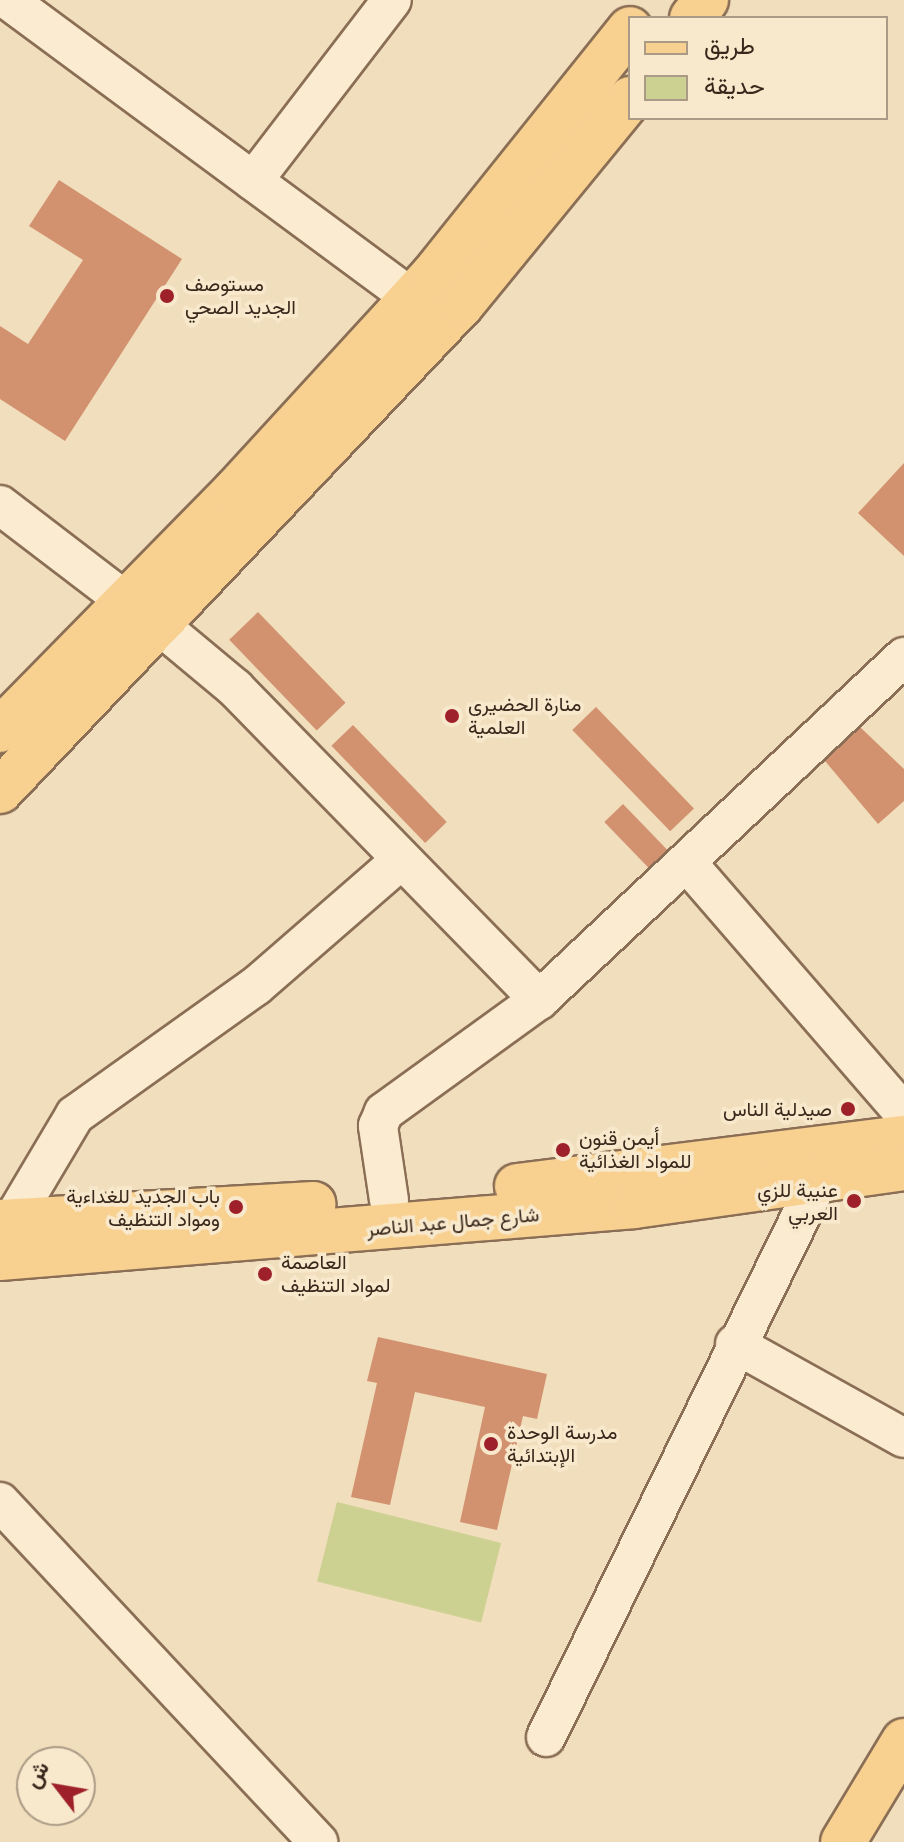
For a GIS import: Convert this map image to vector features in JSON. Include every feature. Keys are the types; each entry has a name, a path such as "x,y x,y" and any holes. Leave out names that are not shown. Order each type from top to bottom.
{"main road":[{"path":"694,16 706,0"},
{"path":"0,730 127,602 411,297 628,31"},
{"path":"0,791 163,628 445,323 628,101"},
{"name":"شارع جمال عبد الناصر","path":"4,1234 389,1200 904,1138"},
{"name":"شارع جمال عبد الناصر","path":"4,1234 635,1206 904,1168"},
{"path":"843,1842 904,1741"}],"street":[{"path":"8,0 445,323"},
{"path":"253,181 382,4"},
{"path":"0,505 127,602"},
{"path":"163,628 235,688 539,1000"},
{"path":"389,1200 378,1126 384,1112 539,1000 688,864 904,657"},
{"path":"4,1234 75,1115 256,986 401,860"},
{"path":"688,864 904,1113"},
{"path":"546,1737 735,1344 818,1181"},
{"path":"735,1344 904,1438"},
{"path":"0,1502 318,1842"}],"green space":[{"path":"337,1502 501,1543 481,1622 317,1582"}],"building":[{"path":"59,180 182,259 65,441 0,399 0,326 28,344 83,260 29,226"},
{"path":"904,463 904,556 858,513"},
{"path":"258,612 346,703 317,730 229,640"},
{"path":"596,707 694,808 670,831 572,730"},
{"path":"353,725 447,822 425,843 331,746"},
{"path":"860,727 904,769 904,801 878,824 825,761"},
{"path":"623,804 668,851 649,869 604,822"},
{"path":"378,1337 547,1374 537,1419 523,1416 497,1530 460,1522 485,1407 415,1392 390,1505 351,1497 377,1383 367,1381"}],"place":[{"name":"مستوصف الجديد الصحي","path":"167,296"},
{"name":"منارة الحضيري العلمية","path":"452,716"},
{"name":"صيدلية الناس","path":"848,1109"},
{"name":"أيمن قنون للمواد الغذائية","path":"563,1150"},
{"name":"عنيبة للزي العربي","path":"854,1201"},
{"name":"باب الجديد للغداءية ومواد التنظيف","path":"236,1207"},
{"name":"العاصمة لمواد التنظيف","path":"265,1274"},
{"name":"مدرسة الوحدة الإبتدائية","path":"491,1444"}]}
